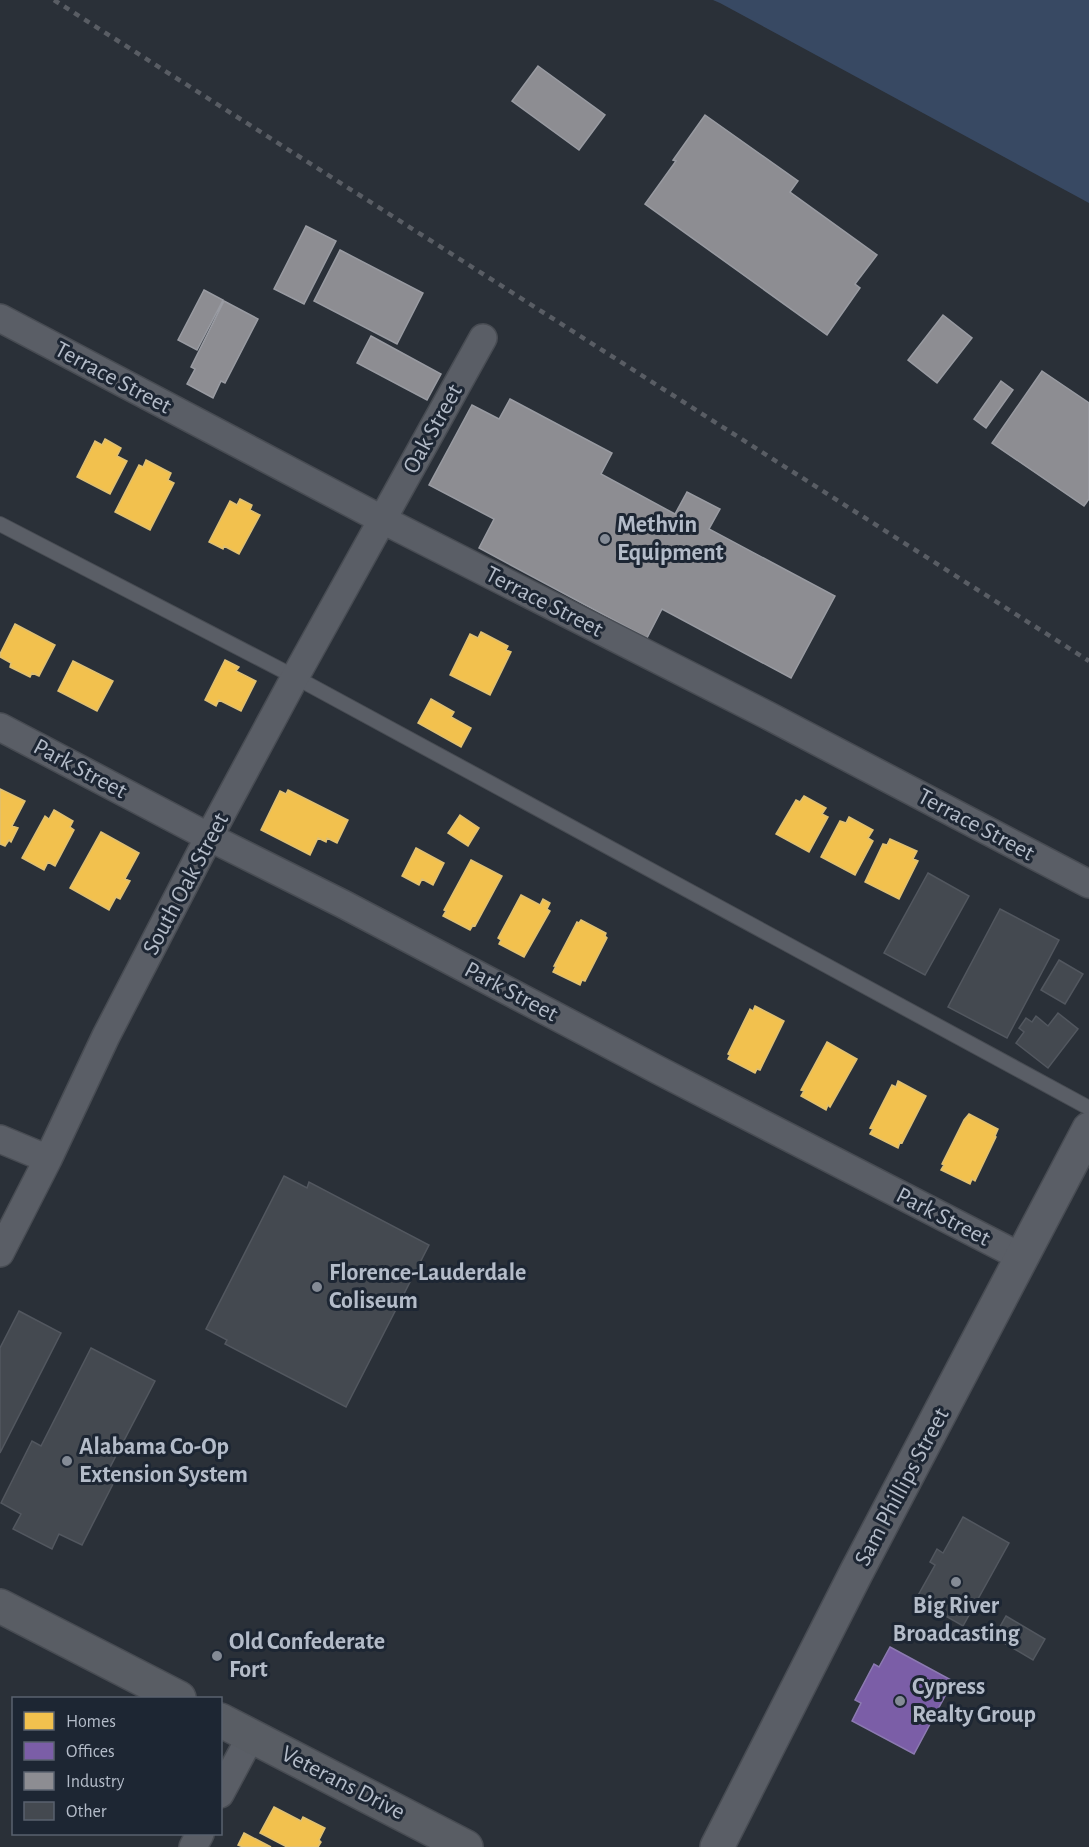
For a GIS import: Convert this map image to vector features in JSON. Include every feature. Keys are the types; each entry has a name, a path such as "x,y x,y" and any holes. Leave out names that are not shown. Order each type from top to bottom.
{"main road":[{"path":"0,1606 177,1697"},
{"name":"Veterans Drive","path":"222,1721 466,1847"}],"street":[{"name":"Terrace Street","path":"0,318 383,520 777,721 1089,884"},
{"name":"Oak Street","path":"383,520 483,338"},
{"name":"South Oak Street","path":"0,1253 48,1159 106,1036 295,677 383,520"},
{"name":"Park Street","path":"0,727 1023,1258"},
{"name":"Sam Phillips Street","path":"717,1847 856,1573 1089,1129"},
{"path":"0,1139 48,1159"},
{"path":"222,1790 251,1736"}],"lane":[{"path":"0,524 295,677 1089,1108"}],"water":[{"path":"713,0 1089,0 1089,203 720,3"}],"building: Homes":[{"path":"105,439 121,448 117,456 127,461 110,494 77,477 95,441 102,445"},
{"path":"146,460 171,473 168,480 174,483 150,530 115,512 139,465 143,467"},
{"path":"240,499 252,505 250,510 260,515 239,554 224,546 223,549 209,542 230,501 237,505"},
{"path":"15,624 55,645 39,676 32,673 30,677 10,667 11,663 0,657"},
{"path":"481,632 508,646 506,650 511,652 490,695 450,675 470,634 478,638"},
{"path":"225,660 239,667 236,671 256,681 241,711 219,700 216,706 205,700"},
{"path":"73,661 113,681 97,711 58,691"},
{"path":"431,699 454,712 451,717 471,728 461,747 418,723"},
{"path":"0,789 25,801 12,826 18,828 11,842 9,840 5,846 0,844"},
{"path":"288,790 348,820 337,843 327,838 326,842 318,838 310,855 261,830 280,791 286,794"},
{"path":"804,796 826,808 822,814 828,817 809,852 776,834 796,800 800,802"},
{"path":"54,810 73,821 70,827 74,830 55,866 48,862 44,870 22,858 45,816 49,819"},
{"path":"460,815 479,828 468,846 448,833"},
{"path":"849,817 873,830 868,838 873,841 855,875 821,857 840,821 846,823"},
{"path":"101,832 139,853 125,879 130,881 120,899 116,897 109,910 70,888"},
{"path":"890,839 917,851 913,859 918,861 899,899 865,882 883,844 887,845"},
{"path":"416,848 444,863 433,885 422,879 419,885 402,876"},
{"path":"471,860 502,876 475,926 473,925 470,930 443,916"},
{"path":"521,895 540,905 543,899 550,903 547,909 550,911 524,957 499,944 501,940 498,938"},
{"path":"581,920 606,933 607,938 585,981 582,980 580,985 553,972 577,922"},
{"path":"755,1006 784,1021 760,1070 757,1069 755,1073 728,1059 730,1055 728,1054 750,1009 753,1011"},
{"path":"827,1042 857,1059 830,1107 828,1105 826,1110 801,1096 804,1091 801,1090"},
{"path":"898,1081 926,1096 898,1148 870,1134 873,1129 870,1128 892,1085 896,1087"},
{"path":"969,1114 998,1129 975,1181 972,1179 970,1184 941,1170"},
{"path":"274,1807 301,1821 303,1817 325,1828 318,1847 287,1847 260,1833"},
{"path":"244,1833 271,1847 238,1845"}],"building: Offices":[{"name":"Cypress Realty Group","path":"890,1647 953,1681 914,1754 852,1721 861,1703 855,1700 874,1664 879,1667"}],"building: Industry":[{"path":"538,66 605,115 579,150 512,101"},
{"path":"705,115 798,181 790,192 877,255 855,284 860,288 827,335 645,204"},
{"path":"306,226 336,241 304,304 274,289"},
{"path":"340,250 423,293 397,344 314,301"},
{"path":"204,290 223,300 197,350 178,340"},
{"path":"224,301 258,319 225,383 221,381 213,398 187,384 195,369 191,367"},
{"path":"943,315 972,338 937,383 908,360"},
{"path":"371,336 441,374 427,400 357,363"},
{"path":"1042,371 1089,403 1089,499 1084,506 992,443"},
{"path":"1001,381 1013,390 986,428 974,419"},
{"name":"Methvin Equipment","path":"510,399 612,453 601,474 675,514 687,492 720,509 709,529 835,596 791,678 662,609 647,638 479,548 494,519 429,485 472,405 499,419"}],"building: Other":[{"path":"928,873 969,896 925,975 884,953"},
{"path":"1000,909 1059,940 1007,1038 948,1007"},
{"path":"1059,960 1083,974 1065,1004 1041,990"},
{"path":"1058,1013 1078,1029 1048,1068 1016,1043 1024,1032 1019,1028 1026,1018 1032,1022 1036,1016 1048,1026"},
{"name":"Florence-Lauderdale Coliseum","path":"284,1176 307,1188 309,1182 429,1245 346,1407 225,1344 227,1340 206,1329"},
{"name":"Alabama Co-Op Extension System","path":"19,1311 61,1333 0,1453 0,1348"},
{"name":"Alabama Co-Op Extension System","path":"91,1348 155,1381 105,1477 114,1482 82,1545 59,1534 52,1549 13,1529 21,1514 1,1503 32,1441 41,1446"},
{"name":"Big River Broadcasting","path":"963,1517 1009,1543 963,1626 916,1599 935,1565 930,1562 937,1549 943,1553"},
{"path":"1006,1616 1045,1639 1033,1660 994,1637"}],"railway":[{"path":"54,0 1089,661"}],"place":[{"name":"Methvin Equipment","path":"605,539"},
{"name":"Florence-Lauderdale Coliseum","path":"317,1287"},
{"name":"Alabama Co-Op Extension System","path":"67,1461"},
{"name":"Big River Broadcasting","path":"956,1582"},
{"name":"Old Confederate Fort","path":"217,1656"},
{"name":"Cypress Realty Group","path":"900,1701"}]}
